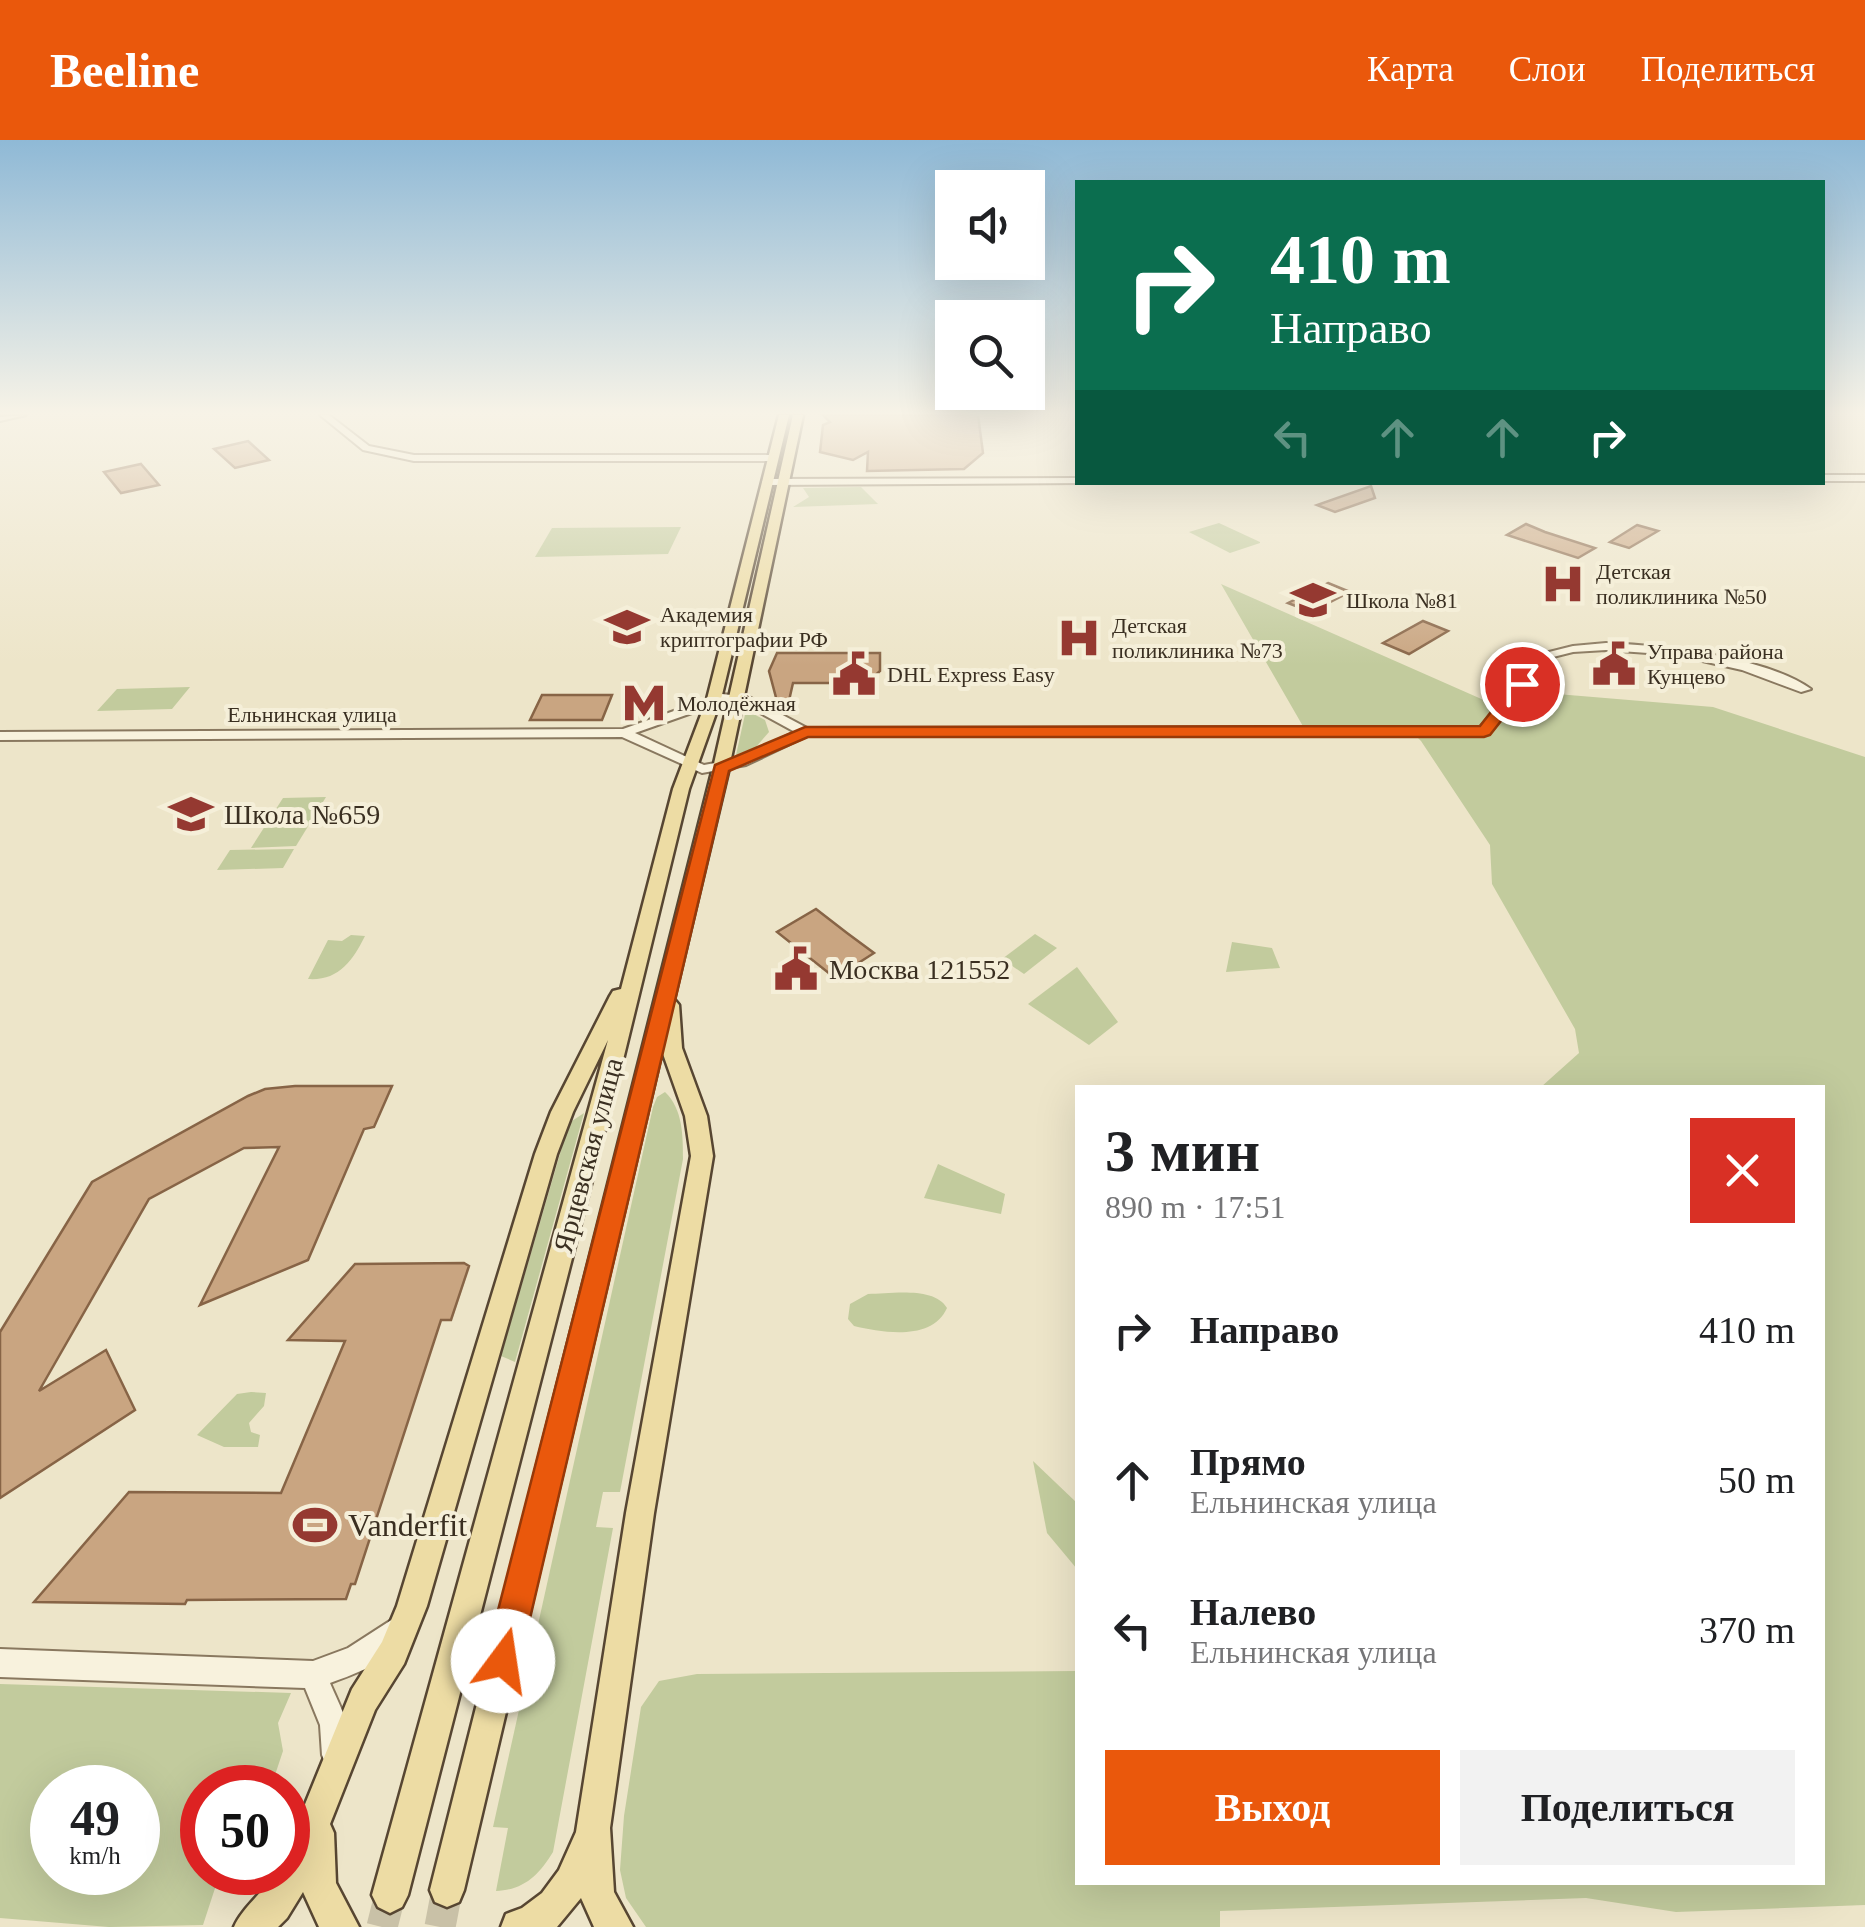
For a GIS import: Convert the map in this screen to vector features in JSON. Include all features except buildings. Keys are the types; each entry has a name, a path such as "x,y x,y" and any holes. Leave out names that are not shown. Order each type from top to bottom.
{"main road":[{"name":"Ярцевская улица","path":"390,1895 688,766 714,699 764,498"},
{"name":"Ярцевская улица","path":"447,1890 721,768 780,498"},
{"path":"662,866 683,857 697,866"},
{"path":"252,1927 275,1906 319,1816 336,1763 364,1700 393,1654 412,1606 546,1154 562,1112 638,956"},
{"path":"615,1927 597,1898 592,1865 593,1828 640,1513 702,1156 703,1131 669,1034 669,973"},
{"path":"319,1816 315,1857 318,1888 328,1911 341,1927"},
{"path":"518,1927 557,1902 579,1869 593,1828"}],"street":[{"path":"624,733 688,766 721,768 805,732 1484,732 1550,654 1605,648 1716,659 1805,688"},
{"path":"624,733 714,699 737,698 805,732"},
{"path":"755,755 775,730 764,710"},
{"path":"669,755 662,734 683,711"},
{"name":"Ельнинская улица","path":"0,736 624,733"},
{"path":"0,1663 314,1676 349,1665 375,1650 398,1628 412,1606"},
{"path":"314,1676 334,1725 336,1763"}],"green space":[{"path":"807,498 872,498 878,504 793,507"},
{"path":"1219,523 1260,543 1230,553 1189,532"},
{"path":"681,527 668,554 535,557 552,528"},
{"path":"1221,584 1495,705 1508,690 1713,707 1865,757 1865,1905 1676,1912 1586,1898 1220,1911 1220,1927 646,1927 626,1898 620,1870 641,1707 659,1681 697,1674 1075,1671 1075,1885 1825,1885 1825,1085 1543,1085 1579,1053 1575,1029 1492,884 1490,845 1421,741 1408,728 1304,728"},
{"path":"190,687 172,709 97,711 117,689"},
{"path":"746,710 765,720 769,732 756,747 736,755"},
{"path":"326,797 296,846 251,848 283,798"},
{"path":"294,849 283,868 217,870 230,850"},
{"path":"1035,934 1057,948 1024,974 1002,959"},
{"path":"351,935 365,936 343,968 328,977 308,979 328,940 342,941"},
{"path":"1232,942 1272,948 1280,968 1226,972"},
{"path":"1077,967 1118,1022 1089,1045 1028,1004"},
{"path":"665,1092 679,1115 683,1159 620,1492 603,1492 596,1527 613,1528 553,1852 530,1880 496,1891 508,1828 493,1827 653,1107 657,1097"},
{"path":"584,1113 515,1362 501,1356 569,1123"},
{"path":"938,1164 1005,1194 1001,1214 924,1198"},
{"path":"868,1294 922,1294 941,1301 947,1308 940,1319 919,1330 893,1332 854,1326 848,1319 850,1304"},
{"path":"266,1393 264,1406 249,1423 251,1432 260,1435 258,1447 224,1447 197,1435 237,1394"},
{"path":"1033,1461 1075,1501 1075,1567 1047,1533"},
{"path":"0,1684 291,1693 278,1723 283,1751 278,1765 180,1765 180,1895 213,1895 203,1925 109,1927 0,1918"}],"tunnel":[{"path":"440,1927 447,1890"},
{"path":"382,1927 390,1895"}],"place":[{"name":"Детская поликлиника №50","path":"1563,584"},
{"name":"Школа №81","path":"1313,600"},
{"name":"Академия криптографии РФ","path":"627,627"},
{"name":"Детская поликлиника №73","path":"1079,638"},
{"name":"Управа района Кунцево","path":"1614,664"},
{"name":"DHL Express Easy","path":"854,674"},
{"name":"Молодёжная","path":"644,703"},
{"name":"Школа №659","path":"191,814"},
{"name":"Москва 121552","path":"796,969"},
{"name":"Vanderfit","path":"315,1525"}],"route":[{"path":"503,1661 721,768 805,732 1484,732 1522,684"}]}
